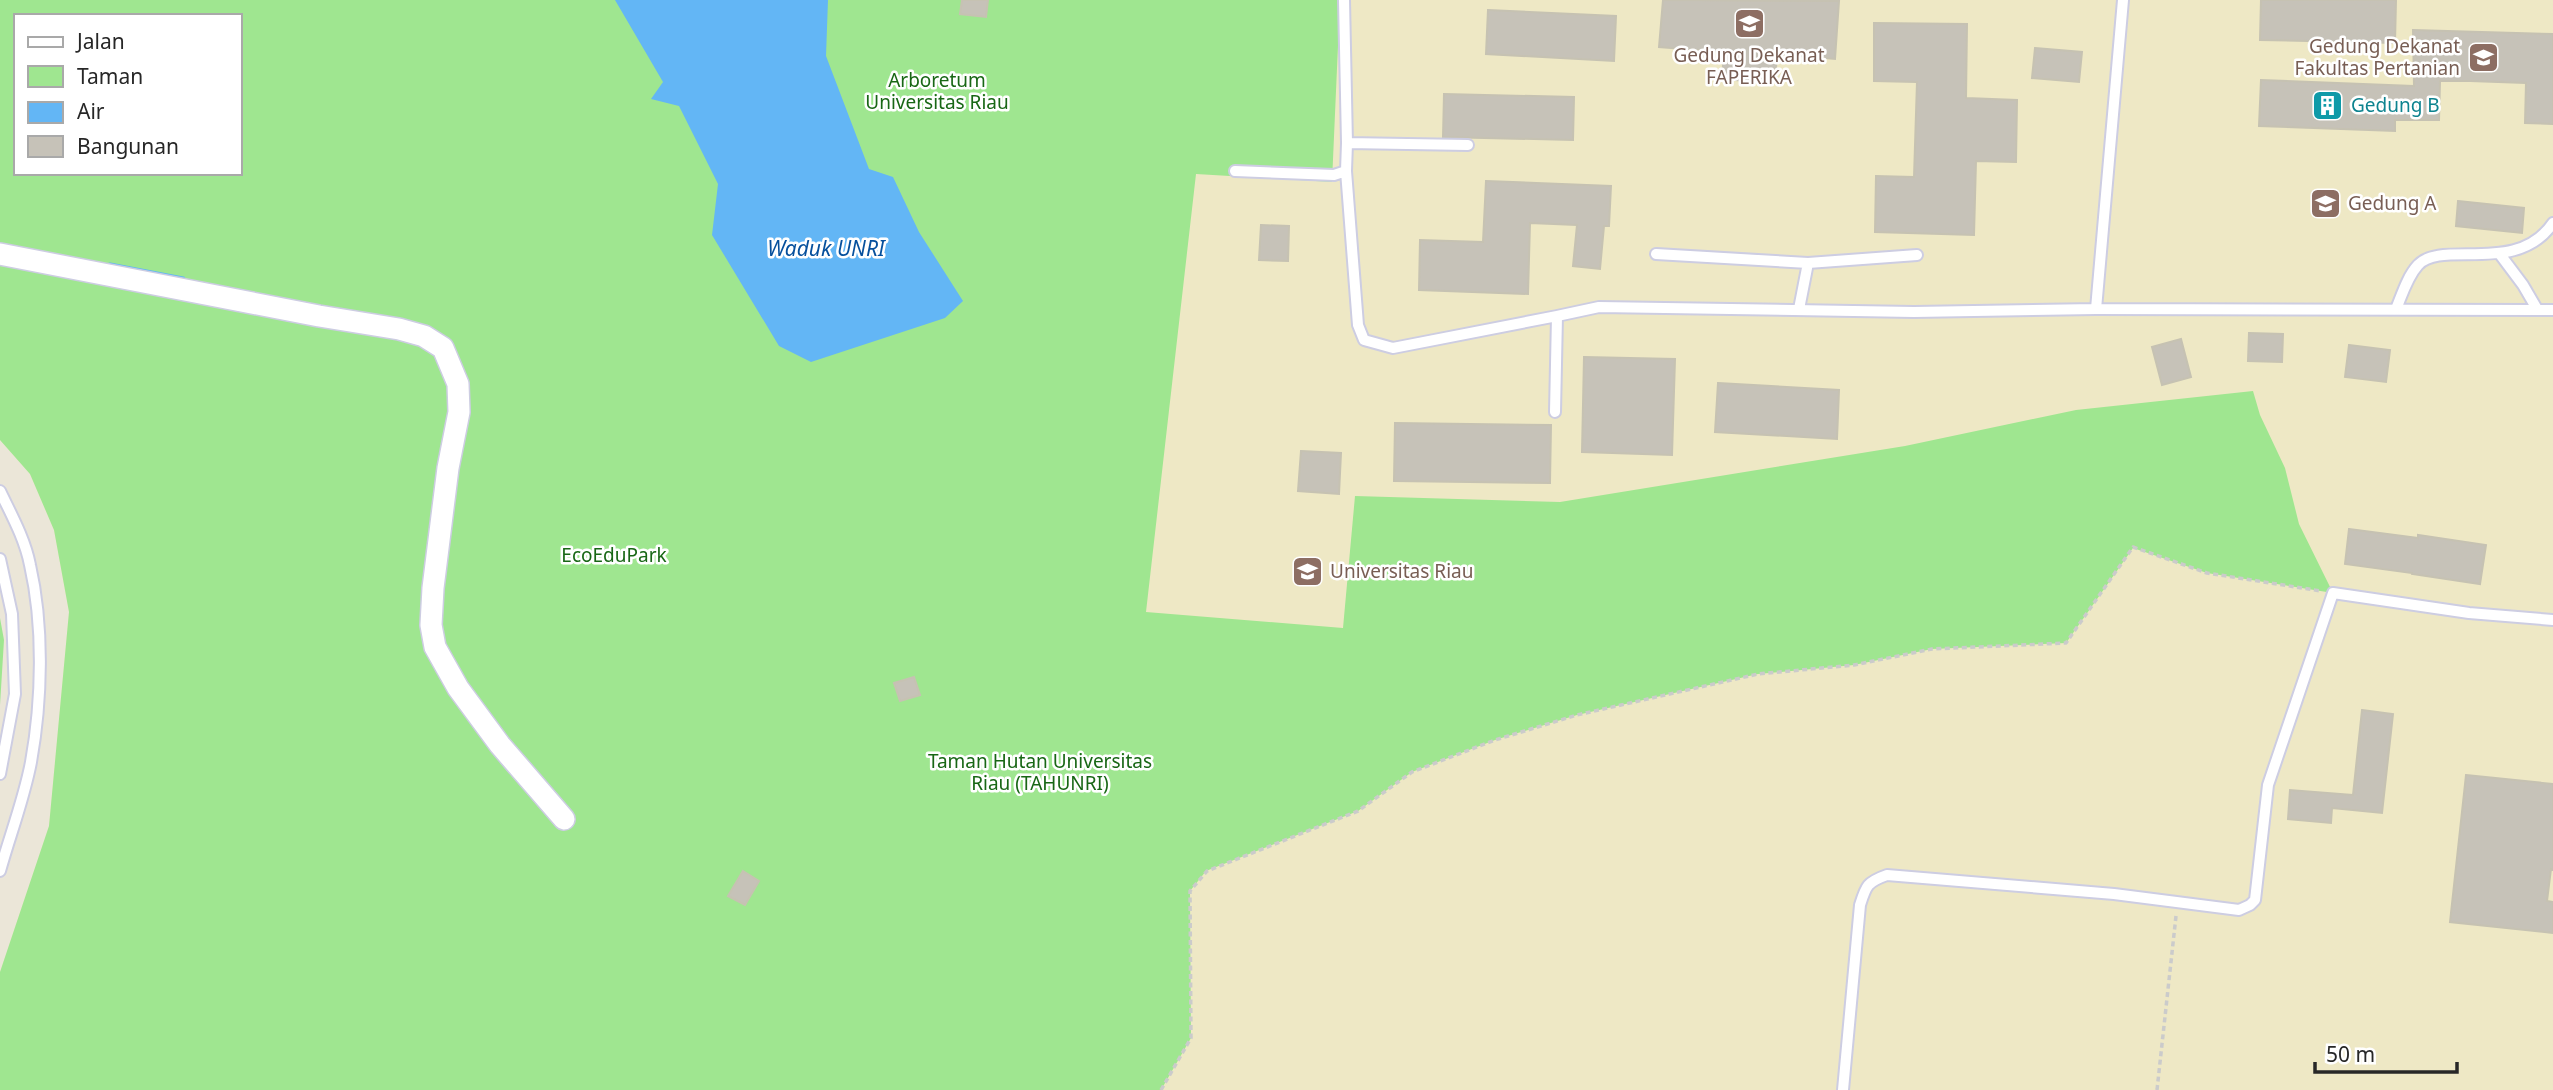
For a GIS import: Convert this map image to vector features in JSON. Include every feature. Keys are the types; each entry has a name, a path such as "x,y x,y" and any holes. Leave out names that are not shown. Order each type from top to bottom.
{"street":[{"path":"0,254 399,329 424,336 443,348 458,384 459,412 448,468 433,588 431,625 435,647 457,688 564,819"}],"lane":[{"path":"1344,0 1346,172 1358,325 1364,340 1392,348 1599,307 1914,312 2096,309 2553,310"},
{"path":"2096,309 2123,0"},
{"path":"1347,143 1468,145"},
{"path":"1235,171 1324,176 1346,172"},
{"path":"2396,309 2410,276 2419,263 2435,256 2500,253 2520,249 2539,238 2553,223"},
{"path":"2500,253 2524,285 2537,309"},
{"path":"1656,254 1808,263 1917,255"},
{"path":"1799,309 1808,263"},
{"path":"1555,412 1557,316"},
{"path":"0,491 15,521 30,564 40,666 36,728 30,765 0,871"},
{"path":"0,559 12,614 15,694 0,774"},
{"path":"1843,1090 1860,905 1866,886 1873,880 1887,875 2177,900 2239,910 2255,900 2268,785 2333,593 2469,613 2553,620"}],"path":[{"path":"1161,1090 1191,1038 1191,891 1206,871 1358,811 1412,772 1494,740 1577,715 1758,674 1854,666 1932,649 2066,643 2133,547 2207,573 2333,593"},
{"path":"2157,1090 2177,900"}],"shaded area":[{"name":"Universitas Riau","path":"0,0 2553,0 2553,1090 0,1090 0,972 49,826 69,612 54,530 30,474 0,440"}],"green space":[{"name":"EcoEduPark","path":"0,0 1340,0 1332,182 1196,174 1146,612 1343,628 1355,496 1560,502 1905,446 2076,410 2253,391 2260,415 2285,468 2299,524 2333,593 2207,573 2133,548 2066,643 1932,649 1854,665 1758,674 1577,715 1495,740 1412,772 1358,811 1206,871 1190,891 1191,1038 1161,1090 0,1090 0,972 49,826 69,612 54,530 30,474 0,440"},
{"path":"0,618 4,640 0,705"}],"water":[{"name":"Waduk UNRI","path":"615,0 828,0 826,56 869,169 893,177 919,232 963,301 945,318 811,362 779,346 712,235 718,184 679,106 651,99 663,82"}],"building":[{"path":"962,0 988,0 986,17 960,14"},
{"name":"Gedung Dekanat FAPERIKA","path":"1663,0 1839,1 1835,59 1777,54 1775,83 1722,79 1724,52 1659,47"},
{"path":"2261,0 2396,0 2395,43 2260,40"},
{"path":"1488,10 1616,16 1614,61 1486,54"},
{"path":"1874,23 1967,24 1966,98 2017,100 2016,162 1976,161 1974,235 1875,232 1876,176 1914,177 1917,82 1874,81"},
{"path":"2413,30 2553,34 2553,124 2525,123 2526,83 2440,81 2439,120 2395,120 2395,131 2259,126 2261,80 2414,86"},
{"path":"2035,48 2082,52 2079,82 2032,78"},
{"path":"1444,94 1574,97 1573,140 1443,137"},
{"path":"1486,181 1611,186 1609,226 1604,226 1600,269 1573,266 1577,225 1530,223 1528,294 1419,290 1420,240 1483,242"},
{"path":"2458,201 2524,208 2522,233 2456,226"},
{"path":"1261,225 1289,226 1288,261 1259,260"},
{"path":"2249,333 2283,334 2282,362 2248,361"},
{"path":"2181,339 2191,377 2162,385 2152,347"},
{"path":"2349,345 2390,350 2386,382 2345,377"},
{"path":"1584,357 1675,359 1672,455 1582,452"},
{"path":"1718,383 1839,390 1837,439 1715,432"},
{"path":"1395,423 1551,425 1550,483 1394,481"},
{"path":"1301,451 1341,453 1339,494 1298,491"},
{"path":"2349,529 2486,545 2480,584 2345,564"},
{"path":"914,677 920,695 900,701 894,683"},
{"path":"2362,710 2393,714 2382,813 2332,808 2331,823 2288,819 2290,790 2353,795"},
{"path":"2466,775 2553,784 2553,870 2551,869 2547,901 2553,902 2553,933 2450,922"},
{"path":"743,871 759,881 745,905 728,896"}],"waterway":[{"path":"110,265 183,279"}],"place":[{"name":"Gedung Dekanat FAPERIKA","path":"1749,24"},
{"name":"Gedung Dekanat Fakultas Pertanian","path":"2483,57"},
{"name":"Gedung B","path":"2328,105"},
{"name":"Gedung A","path":"2325,203"},
{"name":"Universitas Riau","path":"1307,571"}],"park label":[{"name":"Arboretum Universitas Riau","path":"937,91"},
{"name":"Taman Hutan Universitas Riau (TAHUNRI)","path":"1040,772"}]}
